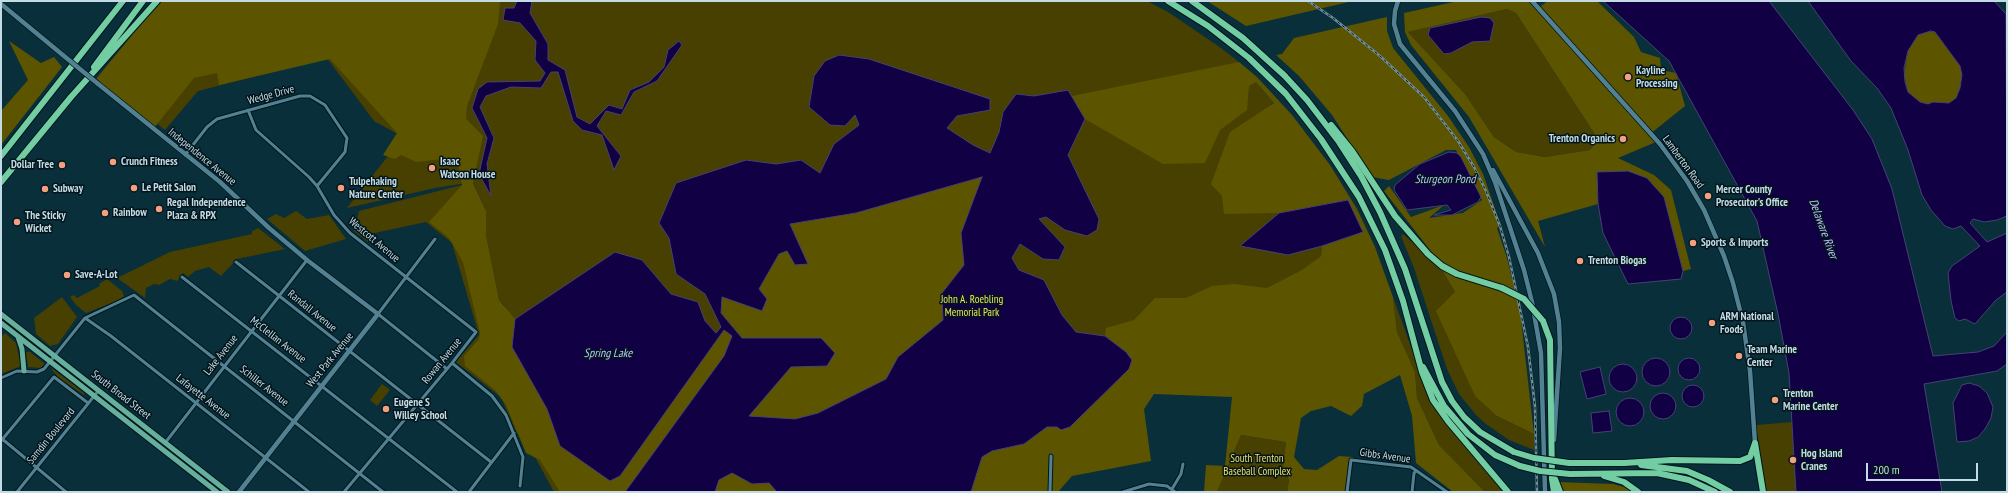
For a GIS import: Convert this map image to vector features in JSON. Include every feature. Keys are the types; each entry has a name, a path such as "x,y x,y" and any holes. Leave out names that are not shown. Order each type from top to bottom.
{"highway":[{"path":"1,156 122,1"},
{"path":"71,97 143,1"},
{"path":"1,182 71,97 157,1"},
{"path":"1168,1 1222,36 1257,66 1298,107 1321,139 1347,177 1379,235 1396,279 1422,372 1433,400 1448,421 1508,492"},
{"path":"1192,1 1238,34 1283,74 1311,102 1339,134 1395,216 1428,254 1442,266 1457,274 1502,288 1524,299 1543,321 1550,340 1552,468 1554,492"},
{"path":"1283,74 1307,100 1339,142 1380,212 1405,269 1442,382 1452,401 1464,417 1480,432 1514,452 1534,458 1569,463 1624,463 1672,460 1740,461 1750,457 1755,443"},
{"path":"1411,330 1429,379 1450,414 1468,434 1486,449 1520,466 1540,471 1599,475 1645,473 1665,474 1698,483 1715,492"},
{"path":"1755,443 1763,492"},
{"path":"1624,463 1678,469 1708,480 1730,492"},
{"path":"1552,468 1560,492"},
{"path":"1599,475 1624,482 1638,492"}],"main road":[{"name":"South Broad Street","path":"1,314 228,492"},
{"name":"South Broad Street","path":"1,323 217,492"},
{"path":"18,336 22,350 24,371"}],"street":[{"path":"1398,1 1394,24 1400,44 1463,123 1487,162 1538,253 1554,294 1560,348 1552,458"},
{"name":"Lamberton Road","path":"1532,1 1660,144 1687,181 1704,210 1724,256 1737,295 1743,322 1750,371 1755,443"},
{"name":"Independence Avenue","path":"2,6 226,188 269,228 308,260 447,369"},
{"name":"Wedge Drive","path":"186,155 207,127 216,119 300,96 316,98 325,105 346,134 347,142 345,152 317,186"},
{"name":"Westcott Avenue","path":"248,110 253,125 260,135 302,170 317,186 334,215 346,229 405,278 476,332"},
{"path":"1487,162 1519,253 1535,315 1541,353 1543,385 1545,492"},
{"name":"West Park Avenue","path":"239,492 435,240"},
{"name":"Lake Avenue","path":"165,443 308,260"},
{"name":"Randall Avenue","path":"236,262 491,462"},
{"name":"McClellan Avenue","path":"182,277 457,492"},
{"name":"Schiller Avenue","path":"85,318 134,295 383,492"},
{"path":"1,378 11,373 41,371 51,362 85,318"},
{"name":"Lafayette Avenue","path":"85,318 309,492"},
{"name":"Rowan Avenue","path":"344,492 452,364 476,332"},
{"path":"452,364 495,399 506,415 523,457 520,486"},
{"path":"66,492 2,439 54,377 88,404"},
{"name":"Samdin Boulevard","path":"17,492 99,390"},
{"path":"469,492 514,433"},
{"path":"1050,492 1051,456"},
{"name":"Gibbs Avenue","path":"1347,492 1351,460 1411,467 1447,492"},
{"path":"1123,492 1149,484 1164,485 1173,490 1181,474 1183,464"},
{"path":"1412,492 1414,473 1416,471"}],"green space":[{"name":"John A. Roebling Memorial Park","path":"177,1 1147,1 1168,12 1239,62 1230,65 1256,82 1274,103 1271,104 1314,248 1322,246 1321,256 1312,263 1297,403 1141,386 1115,425 1053,492 554,492 521,431 517,434 501,397 456,362 479,335 452,243 426,222 370,234 368,242 354,231 359,211 462,185 444,217 495,309 505,306 499,300 486,235 486,211 473,182 435,188 347,208 403,137 374,121 327,58 198,91 165,130 103,79","holes":["1016,94 1034,96 1048,94 1010,108","990,99 990,110 957,116 833,146 859,125 855,115"]},
{"path":"1507,9 1516,13 1598,139 1590,150 1545,157 1516,152 1494,137 1465,94 1408,32"},
{"path":"296,211 307,219 329,215 346,239 305,251 267,219 276,214 284,218"},
{"path":"258,228 285,249 237,259 221,276 209,267 195,271 188,277 183,273 177,281 170,279 159,285 154,284 146,288 145,298 117,278 170,252 252,234 252,231"},
{"path":"1403,234 1440,267 1455,292 1497,416 1534,434 1534,450 1509,440 1486,424 1476,415 1459,394 1447,369 1414,268 1401,236"},
{"path":"107,279 122,291 124,296 120,300 86,313 76,305 70,297 74,295 77,298 100,286 99,284"},
{"path":"62,297 77,317 58,344 50,346 36,334 34,318"},
{"path":"1393,297 1425,386 1467,443 1481,454 1479,462 1504,492 1485,492 1439,445 1417,398 1415,372 1397,332"},
{"path":"5,333 16,343 21,366 1,374 1,337"},
{"path":"26,352 30,352 45,364 40,368 28,367"},
{"path":"53,369 84,393 84,395 58,377 52,370"},
{"path":"382,384 390,390 377,406 370,400"},
{"path":"1792,422 1796,492 1766,492 1756,425"},
{"name":"South Trenton Baseball Complex","path":"1241,435 1286,442 1283,467 1289,480 1287,492 1217,492"}],"shaded area":[{"path":"160,1 500,1 498,24 467,106 466,119 483,136 473,183 486,211 486,235 499,300 515,319 512,347 547,409 560,446 619,476 724,330 732,336 724,356 625,492 560,492 540,460 526,453 506,405 495,390 465,366 464,356 479,339 480,333 463,262 449,238 429,222 462,185 458,163 451,158 416,162 401,155 395,159 383,155 397,133 330,59 219,85 217,73 194,78 154,128 96,79"},
{"path":"1207,1 1353,1 1246,26"},
{"path":"1458,1 1531,1 1541,6 1548,1 1597,1 1634,37 1641,52 1660,58 1661,70 1676,73 1685,106 1650,134 1656,142 1618,158 1654,175 1671,190 1691,269 1683,271 1664,197 1597,172 1598,204 1538,221 1545,247 1469,117 1411,45 1405,32 1404,13","holes":["1507,9 1516,13 1598,139 1590,150 1545,157 1516,152 1494,137 1465,94 1408,32"]},
{"path":"1387,17 1387,31 1393,48 1448,116 1469,147 1483,174 1501,226 1497,228 1507,258 1520,311 1534,434 1497,416 1475,396 1436,311 1455,292 1430,250 1384,191 1389,186 1411,217 1444,205 1429,218 1463,213 1482,200 1456,150 1446,150 1389,180 1372,177 1332,115 1299,76 1276,55 1282,54 1294,38"},
{"path":"1926,32 1935,32 1960,66 1962,75 1960,88 1956,98 1949,103 1933,102 1928,104 1920,102 1908,92 1904,75 1908,51 1918,35"},
{"path":"9,41 41,63 54,57 62,67 1,145 1,111 28,80"},
{"path":"1239,62 1257,77 1292,115 1330,165 1357,209 1375,247 1393,297 1397,332 1415,372 1417,398 1439,445 1485,492 1453,492 1416,463 1412,416 1400,375 1364,394 1362,406 1351,416 1331,406 1311,411 1301,418 1294,457 1304,469 1317,470 1339,456 1353,457 1349,492 1287,492 1289,480 1283,467 1286,442 1241,435 1217,492 1204,492 1206,465 1225,466 1232,397 1154,394 1144,409 1151,461 1072,476 1058,492 971,492 984,453 1024,444 1047,427 1070,427 1129,369 1126,352 1105,336 1106,328 1134,320 1155,298 1186,298 1212,286 1234,284 1267,288 1302,270 1321,256 1322,246 1363,232 1347,200 1279,213 1224,214 1222,196 1211,184 1230,132 1274,103 1256,82 1249,86 1247,110 1220,130 1205,163 1163,164 1085,119 1072,96"},
{"path":"983,177 961,233 964,265 942,293 943,320 898,357 886,379 818,413 795,419 748,416 791,367 827,366 821,338 742,338 721,313 722,297 759,289 779,254 787,251 790,224 856,213"},
{"path":"732,473 752,484 769,483 777,492 715,492 719,480"},
{"path":"1558,482 1613,484 1628,488 1631,492 1564,492"}],"water":[{"path":"517,1 532,1 530,13 548,44 548,60 565,70 577,117 590,124 609,105 622,109 630,90 649,82 664,67 668,50 679,41 682,45 657,81 634,92 621,115 606,111 597,126 621,156 614,170 602,135 582,130 573,121 558,72 551,72 541,88 511,87 486,96 480,107 494,138 487,164 491,196 479,174 487,138 472,108 478,89 487,82 540,81 545,73 535,60 536,41 520,23 503,20 505,8 514,8"},
{"name":"Delaware River","path":"1603,1 1769,1 1853,110 1872,139 1892,189 1933,356 1978,352 1994,346 2007,332 2007,364 1997,371 1924,384 1942,492 1796,492 1789,373 1778,314 1757,221 1669,61"},
{"path":"1808,1 1994,1 2006,14 2007,216 1997,220 1984,222 1973,219 1970,223 1987,242 2007,233 2007,292 1996,300 1975,324 1965,319 1959,321 1955,318 1951,301 1948,273 1952,266 1980,246 1961,226 1953,229 1945,226 1931,210 1922,195 1908,150 1891,108 1877,88 1851,61","holes":["1931,31 1935,32 1960,66 1962,75 1960,88 1956,98 1949,103 1933,102 1928,104 1920,102 1908,92 1905,82 1904,68 1908,51 1918,35"]},
{"path":"1481,17 1490,18 1494,23 1490,41 1472,42 1451,53 1444,54 1428,35 1430,28"},
{"name":"Spring Lake","path":"839,55 869,59 990,99 990,110 957,116 947,128 973,145 990,153 999,132 1003,112 1016,94 1034,96 1068,90 1085,119 1068,155 1099,219 1097,230 1087,236 1065,230 1046,217 1039,219 1065,247 1059,260 1043,259 1020,244 1012,258 1019,270 1044,280 1062,315 1076,332 1105,336 1126,352 1132,360 1129,369 1070,427 1061,430 1057,427 1047,427 1024,444 992,451 982,457 971,492 777,492 769,483 752,484 732,473 719,480 715,492 625,492 724,356 732,336 724,330 620,476 610,481 560,446 547,409 512,347 515,319 615,252 642,260 671,294 698,302 705,321 716,333 721,327 705,294 676,274 669,238 659,223 676,183 746,160 776,164 801,160 820,173 834,144 859,125 855,115 845,126 830,125 809,107 814,76 825,61","holes":["982,177 961,233 964,265 942,293 943,320 898,357 886,379 818,413 795,419 749,416 791,367 827,366 835,353 821,338 742,338 721,313 722,297 762,311 767,299 759,289 779,254 787,251 795,265 808,264 790,224 856,213"]},
{"name":"Sturgeon Pond","path":"1449,152 1457,153 1461,157 1481,197 1478,202 1452,215 1434,215 1451,210 1447,205 1407,210 1394,190 1395,185 1420,164"},
{"path":"1628,171 1647,178 1664,197 1683,271 1681,279 1628,284 1603,233 1598,204 1597,172"},
{"path":"1348,200 1363,232 1322,246 1288,255 1240,246 1279,213"},
{"path":"1681,317 1689,320 1692,328 1689,336 1681,339 1673,336 1670,328 1673,320"},
{"path":"1656,358 1666,362 1670,372 1666,382 1656,386 1646,382 1642,372 1646,362"},
{"path":"1689,358 1697,361 1700,369 1697,377 1689,380 1681,377 1678,369 1681,361"},
{"path":"1623,364 1633,368 1637,378 1633,388 1623,392 1613,388 1609,378 1613,368"},
{"path":"1600,367 1606,394 1587,399 1580,372"},
{"path":"1969,383 1979,386 1987,393 1993,407 1991,418 1985,429 1978,437 1969,441 1957,442 1953,403 1962,385"},
{"path":"1693,385 1701,388 1704,396 1701,404 1693,407 1685,404 1682,396 1685,388"},
{"path":"1663,393 1672,397 1676,406 1672,415 1663,419 1654,415 1650,406 1654,397"},
{"path":"1630,398 1640,402 1644,412 1640,422 1630,426 1620,422 1616,412 1620,402"},
{"path":"1609,411 1612,431 1593,433 1591,413"}],"railway":[{"path":"1308,1 1333,18 1380,56 1424,97 1458,141 1474,167 1486,191 1500,226 1509,257 1528,347 1535,407 1537,492"}],"place":[{"name":"Kayline Processing","path":"1628,77"},
{"name":"Trenton Organics","path":"1623,139"},
{"name":"Crunch Fitness","path":"113,162"},
{"name":"Dollar Tree","path":"62,165"},
{"name":"Isaac Watson House","path":"432,168"},
{"name":"Le Petit Salon","path":"134,188"},
{"name":"Tulpehaking Nature Center","path":"341,188"},
{"name":"Subway","path":"45,189"},
{"name":"Mercer County Prosecutor's Office","path":"1708,196"},
{"name":"Regal Independence Plaza & RPX","path":"159,209"},
{"name":"Rainbow","path":"105,213"},
{"name":"The Sticky Wicket","path":"17,222"},
{"name":"Sports & Imports","path":"1693,243"},
{"name":"Trenton Biogas","path":"1580,261"},
{"name":"Save-A-Lot","path":"67,275"},
{"name":"ARM National Foods","path":"1712,323"},
{"name":"Team Marine Center","path":"1739,356"},
{"name":"Trenton Marine Center","path":"1775,400"},
{"name":"Eugene S Willey School","path":"386,409"},
{"name":"Hog Island Cranes","path":"1793,460"}]}
